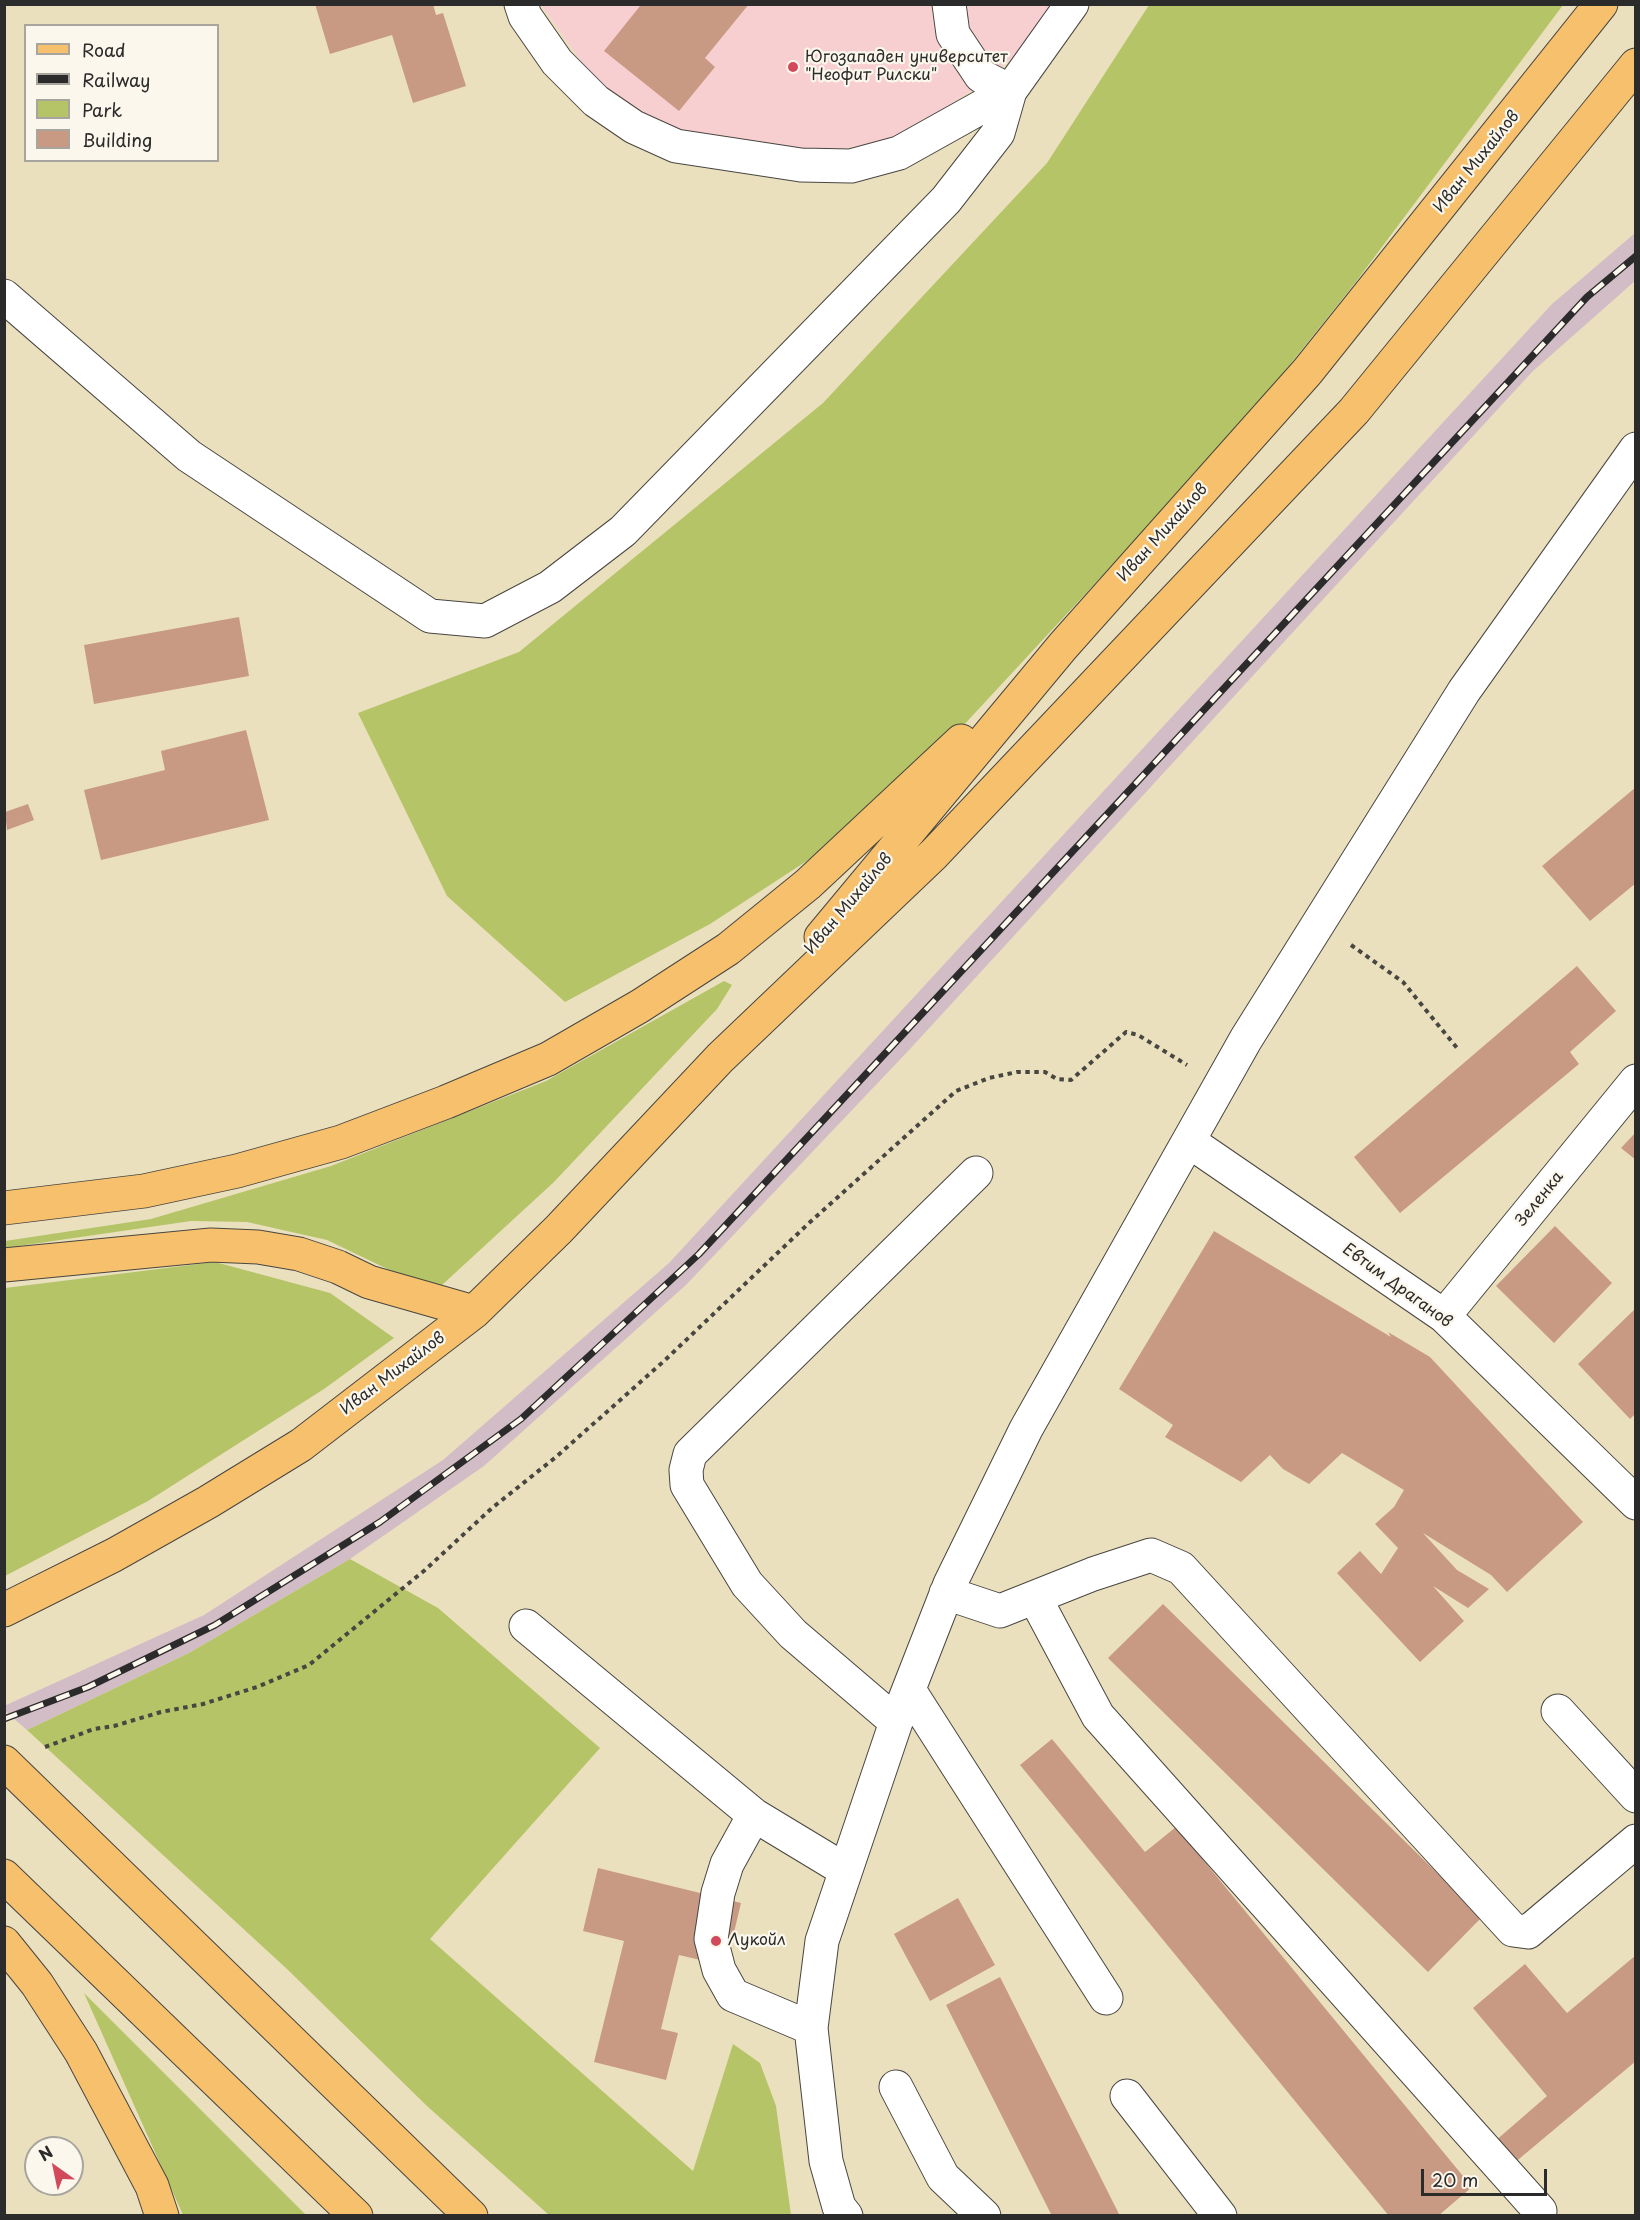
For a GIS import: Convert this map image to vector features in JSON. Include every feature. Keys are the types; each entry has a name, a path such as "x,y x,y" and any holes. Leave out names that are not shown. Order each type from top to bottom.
{"main road":[{"name":"Иван Михайлов","path":"720,1058 1063,646 1307,372 1601,4"},
{"name":"Иван Михайлов","path":"4,1610 114,1555 208,1502 301,1445 474,1312 559,1229 720,1058 934,854 1354,411 1635,65"},
{"path":"4,1208 144,1191 237,1171 341,1142 446,1102 548,1059 640,1006 728,949 782,906 1063,646"},
{"path":"4,1265 211,1245 258,1247 299,1254 369,1282 474,1312"},
{"path":"4,1762 471,2216"},
{"path":"4,1768 43,1800"},
{"path":"4,1876 356,2216"},
{"path":"4,1943 37,1984 81,2052 147,2177 162,2216"}],"street":[{"path":"520,4 525,16 557,62 596,101 634,128 676,146 801,165 851,166 899,153 1010,91"},
{"path":"949,4 953,34 981,76 1010,91"},
{"path":"4,296 189,456 430,616 485,621 550,587 623,531 946,200 998,132 1010,91 1072,4"},
{"path":"846,2216 839,2207 826,2161 811,2028 822,1941 896,1722 946,1593 1026,1429 1190,1142 1246,1039 1464,691 1635,448"},
{"name":"Зеленка","path":"1444,1316 1635,1081"},
{"name":"Евтим Драганов","path":"1190,1142 1444,1316 1635,1503"},
{"path":"896,1722 793,1634 747,1584 687,1485 686,1470 690,1454 976,1173"},
{"path":"946,1593 1000,1611 1093,1574 1151,1555 1181,1568 1513,1930 1528,1932 1635,1841"},
{"path":"1035,1598 1098,1716 1540,2211"},
{"path":"526,1626 754,1815 845,1870"},
{"path":"909,1690 1106,1998"},
{"path":"1558,1711 1635,1796"},
{"path":"754,1815 727,1864 718,1893 711,1939 719,1970 733,1995 811,2028"},
{"path":"896,2087 943,2177 984,2216"},
{"path":"1127,2096 1220,2216"}],"path":[{"path":"1319,922 1404,982 1457,1048"},
{"path":"44,1748 94,1729 203,1704 257,1687 309,1665 425,1570 492,1508 556,1457 663,1362 809,1223 956,1091 989,1078 1017,1072 1045,1072 1057,1079 1071,1080 1126,1032 1138,1035 1165,1051 1220,1088"}],"shaded area":[{"name":"Югозападен университет \"Неофит Рилски\"","path":"541,5 1060,5 1025,47 980,85 896,140 801,155 685,133 604,94"},
{"path":"1635,233 1635,281 1532,372 910,1049 686,1285 484,1466 350,1559 189,1653 27,1730 5,1711 4,1706 204,1615 443,1460 669,1263 1552,304"}],"green space":[{"path":"1149,5 1563,5 1355,283 1241,426 885,810 710,924 565,1002 447,896 358,713 519,652 823,403 1047,163"},
{"path":"724,981 732,985 717,1009 554,1182 442,1285 400,1275 327,1240 247,1222 191,1221 5,1248 5,1241 151,1219 331,1166 546,1081"},
{"path":"215,1262 330,1293 394,1338 324,1389 148,1501 5,1576 5,1288"},
{"path":"350,1559 438,1608 600,1748 430,1939 693,2171 733,2044 760,2063 776,2106 791,2215 549,2215 427,2106 287,1969 27,1730 189,1653"},
{"path":"84,1993 306,2215 183,2215"}],"building":[{"path":"315,4 433,4 436,15 443,13 466,86 413,103 392,35 330,54"},
{"path":"638,4 749,4 705,58 715,67 679,111 604,51 640,6"},
{"path":"239,617 249,676 94,704 84,645"},
{"path":"246,730 269,820 101,860 84,790 165,770 161,751"},
{"path":"1636,787 1636,883 1590,921 1542,866"},
{"path":"28,804 34,820 7,830 5,812"},
{"path":"1577,966 1616,1011 1570,1052 1579,1064 1400,1213 1354,1157"},
{"path":"1636,1132 1636,1160 1621,1148"},
{"path":"1555,1226 1612,1283 1554,1343 1496,1286"},
{"path":"1214,1231 1391,1337 1388,1332 1430,1357 1583,1522 1507,1592 1491,1575 1423,1533 1457,1570 1489,1589 1468,1608 1433,1586 1464,1621 1420,1662 1337,1573 1360,1551 1381,1574 1398,1548 1375,1524 1394,1507 1404,1490 1342,1453 1309,1484 1283,1469 1270,1455 1241,1482 1165,1437 1173,1425 1119,1389"},
{"path":"1636,1308 1636,1413 1630,1419 1578,1364"},
{"path":"1163,1604 1482,1917 1428,1972 1108,1658"},
{"path":"1052,1739 1145,1852 1176,1827 1472,2187 1438,2216 1389,2216 1020,1765"},
{"path":"598,1868 741,1903 726,1966 679,1955 661,2029 678,2033 666,2080 594,2062 624,1941 583,1931"},
{"path":"958,1898 995,1965 930,2001 894,1934"},
{"path":"1636,1955 1636,2061 1513,2164 1494,2142 1547,2096 1473,2008 1525,1964 1567,2013"},
{"path":"1000,1977 1120,2216 1052,2216 946,2005"}],"railway":[{"path":"4,1719 88,1687 215,1625 380,1522 521,1419 699,1254 1587,297 1636,256"}],"place":[{"name":"Югозападен университет \"Неофит Рилски\"","path":"793,67"},
{"name":"Лукойл","path":"716,1941"}]}
